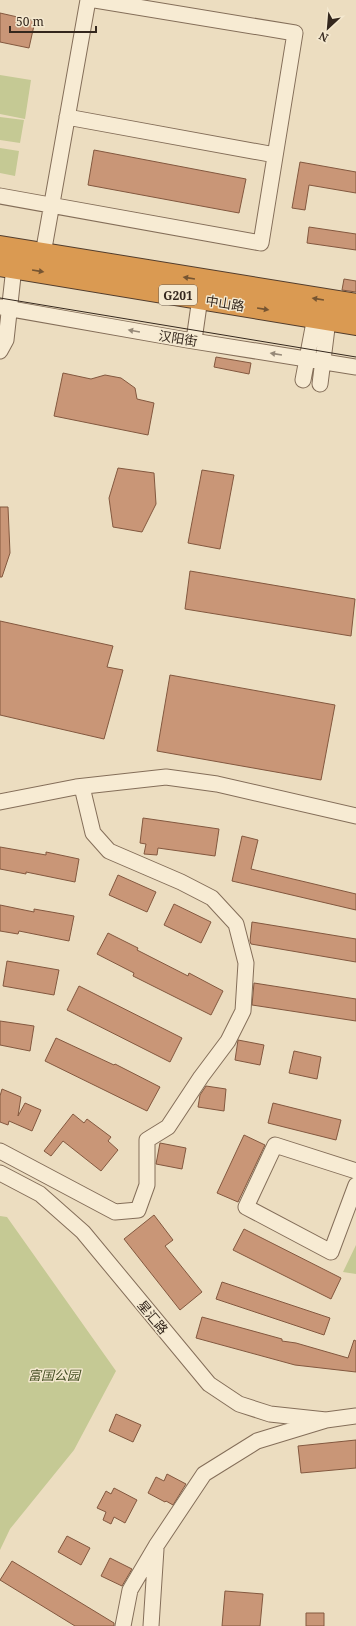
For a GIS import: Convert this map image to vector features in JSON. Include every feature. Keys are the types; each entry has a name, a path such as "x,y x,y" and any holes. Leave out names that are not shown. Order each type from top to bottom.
{"highway":[{"name":"中山路","path":"0,247 356,305"},
{"name":"中山路","path":"7,266 356,324"}],"street":[{"path":"43,254 88,0"},
{"path":"0,196 261,243 295,33 95,0"},
{"path":"67,117 275,155"},
{"path":"0,351 6,340 4,308 7,266"},
{"path":"194,340 200,298"},
{"name":"汉阳街","path":"4,308 356,367"},
{"path":"303,380 307,359 321,318"},
{"path":"320,384 323,362 321,318"},
{"path":"0,802 82,787 166,777 217,784 356,816"},
{"path":"0,1151 115,1212 138,1210 147,1185 147,1140 168,1127 201,1077 228,1041 243,1011 246,963 236,924 212,898 181,882 109,851 93,833 82,787"},
{"path":"356,1172 275,1145 246,1207 331,1252 356,1185"},
{"name":"星汇路","path":"0,1173 40,1194 83,1232 209,1384 239,1404 270,1414 326,1420"},
{"path":"123,1626 130,1590 156,1546 204,1474 257,1441 326,1420 356,1416"},
{"path":"151,1626 156,1546"}],"green space":[{"path":"0,75 31,80 25,119 0,114"},
{"path":"0,117 24,120 20,143 0,140"},
{"path":"0,148 19,151 15,176 0,173"},
{"name":"富国公园","path":"0,1216 7,1217 116,1371 74,1450 10,1529 0,1550"},
{"path":"356,1245 356,1274 343,1272"}],"building":[{"path":"0,13 35,21 29,48 0,42"},
{"path":"94,150 246,179 239,213 88,185"},
{"path":"300,162 356,172 356,193 309,185 305,210 292,208"},
{"path":"309,227 356,234 356,250 307,243"},
{"path":"344,279 356,281 356,292 342,290"},
{"path":"216,357 251,363 249,374 214,367"},
{"path":"63,373 91,379 105,375 121,378 135,388 137,399 154,403 148,435 54,416"},
{"path":"118,468 154,473 156,504 142,532 113,527 109,498"},
{"path":"202,470 234,475 220,549 188,543"},
{"path":"0,507 8,507 10,553 2,577 0,577"},
{"path":"190,571 355,599 351,636 185,609"},
{"path":"0,621 113,646 107,667 123,670 104,739 0,715"},
{"path":"170,675 335,705 321,780 157,751"},
{"path":"143,818 219,829 215,856 158,848 157,855 144,854 146,844 140,843"},
{"path":"242,836 258,840 251,869 356,894 356,910 232,881"},
{"path":"0,847 46,855 46,852 79,859 75,882 26,872 26,874 0,869"},
{"path":"118,875 156,892 147,912 109,895"},
{"path":"174,904 211,922 201,943 164,925"},
{"path":"0,905 34,912 34,909 74,916 69,941 19,931 18,934 0,931"},
{"path":"252,922 356,939 356,962 251,944"},
{"path":"108,933 138,948 137,950 188,976 189,973 223,991 211,1015 133,976 134,973 97,954"},
{"path":"7,961 59,970 54,995 3,986"},
{"path":"254,983 356,999 356,1021 252,1005"},
{"path":"79,986 182,1038 170,1062 67,1010"},
{"path":"0,1021 34,1026 30,1051 0,1045"},
{"path":"56,1038 114,1065 115,1064 160,1087 147,1111 45,1061"},
{"path":"238,1040 264,1045 260,1065 235,1060"},
{"path":"294,1051 321,1057 317,1079 289,1073"},
{"path":"206,1086 226,1089 224,1111 198,1107 200,1095"},
{"path":"2,1089 21,1097 18,1116 25,1103 41,1110 32,1131 9,1121 8,1125 0,1122 0,1096"},
{"path":"273,1103 341,1120 336,1140 268,1123"},
{"path":"73,1114 84,1123 87,1119 111,1137 108,1141 118,1150 101,1171 63,1141 51,1156 44,1151"},
{"path":"244,1135 265,1145 238,1202 217,1193"},
{"path":"160,1143 186,1148 182,1169 156,1164"},
{"path":"154,1215 173,1240 165,1246 202,1292 180,1310 124,1239"},
{"path":"244,1229 341,1278 331,1299 233,1250"},
{"path":"222,1282 330,1318 324,1335 216,1299"},
{"path":"202,1317 282,1339 282,1341 296,1343 348,1358 354,1340 356,1341 356,1372 295,1365 196,1338"},
{"path":"116,1414 141,1425 133,1442 109,1431"},
{"path":"356,1440 356,1468 301,1473 298,1446"},
{"path":"167,1474 186,1484 173,1505 148,1493 156,1477 164,1481"},
{"path":"114,1488 137,1500 125,1523 114,1517 111,1524 103,1520 106,1512 97,1508 106,1491 111,1494"},
{"path":"67,1536 90,1548 81,1565 58,1552"},
{"path":"110,1558 132,1569 122,1586 101,1576"},
{"path":"12,1561 114,1623 114,1626 75,1626 0,1580"},
{"path":"225,1591 263,1594 260,1626 222,1626"},
{"path":"306,1613 324,1613 324,1626 306,1626"}],"tram line":[{"path":"0,298 356,357"}]}
